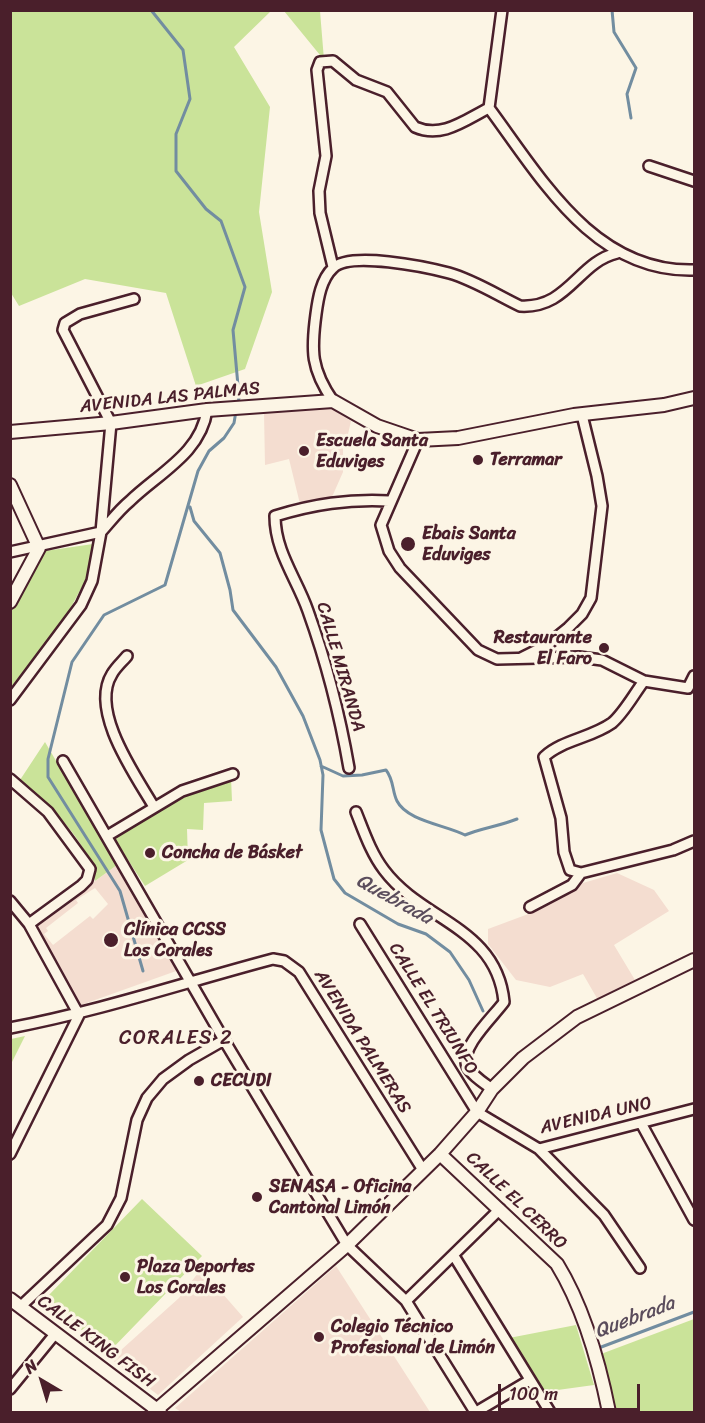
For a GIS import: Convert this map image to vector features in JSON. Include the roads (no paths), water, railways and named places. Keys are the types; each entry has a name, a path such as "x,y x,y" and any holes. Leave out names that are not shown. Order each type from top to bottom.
{"street":[{"path":"502,10 489,108 570,215 617,253 662,266 694,270"},
{"path":"333,267 320,213 320,191 326,156 317,70 321,62 333,61 356,80 387,92 416,127 422,130 446,131 489,108"},
{"path":"649,166 694,181"},
{"path":"617,253 598,261 558,297 532,306 520,306 450,274 418,267 352,259 333,267 320,290 312,360 322,385 333,400 377,426 418,440 458,438 582,415 664,405 694,398"},
{"path":"10,700 81,605 92,581 101,532 111,423 63,330 65,323 80,314 134,299"},
{"name":"AVENIDA LAS PALMAS","path":"10,432 111,423 207,410 333,400"},
{"path":"10,552 39,548 101,532 129,501 195,443 203,430 207,410"},
{"path":"519,660 548,645 568,628 582,614 591,598 602,506 582,415"},
{"path":"418,440 389,501 381,525 382,534 400,568 478,650 498,659 579,657 603,660 644,681 688,688 694,676"},
{"path":"10,485 39,548"},
{"name":"CALLE MIRANDA","path":"349,768 344,738 308,611 284,559 275,529 275,516 315,504 356,499 389,501"},
{"path":"10,602 39,548"},
{"path":"127,656 111,675 107,699 109,726 154,807"},
{"path":"644,681 614,722 587,736 552,749 544,757 561,818 564,852 570,870 581,873 672,850 694,841"},
{"path":"63,761 224,1040 347,1245 406,1301 476,1413 530,1380"},
{"path":"107,836 199,783 233,774"},
{"path":"10,779 48,812 90,869 87,880 29,924"},
{"path":"356,812 371,849 384,871 402,888 471,937 502,980 504,1002 469,1045 466,1058 467,1066 492,1089"},
{"path":"530,906 572,885 581,873"},
{"path":"10,901 29,924 79,1015 10,1154"},
{"name":"CALLE EL TRIUNFO","path":"360,924 477,1112"},
{"name":"AVENIDA PALMERAS","path":"10,1028 79,1015 189,980 273,959 284,961 299,972 423,1170"},
{"path":"157,1412 347,1245 440,1154 477,1112 492,1089 523,1058 577,1017 694,960"},
{"path":"15,1303 107,1225 121,1198 137,1120 147,1098 163,1079 189,1060 224,1040"},
{"name":"AVENIDA UNO","path":"477,1112 539,1149 694,1109"},
{"path":"641,1123 694,1220"},
{"path":"539,1149 604,1215 640,1268"},
{"name":"CALLE EL CERRO","path":"440,1154 557,1264 568,1283 584,1321 609,1413"},
{"path":"406,1301 500,1209"},
{"path":"454,1256 550,1413"},
{"name":"CALLE KING FISH","path":"15,1303 157,1412"},
{"path":"10,1389 55,1334"}],"waterway":[{"path":"151,10 183,50 190,99 176,134 176,171 206,209 221,221 245,287 233,330 238,405"},
{"name":"Quebrada","path":"612,10 614,32 636,68 627,94 631,118"},
{"path":"143,971 120,891 48,777 48,759 72,662 104,615 165,585 198,471 209,451 224,438 234,423 236,411"},
{"name":"Quebrada","path":"190,507 194,521 220,553 233,610 276,667 303,716 320,760 323,775 321,830 334,879 345,893 398,924 426,934 450,952 469,980 483,1011"},
{"name":"Quebrada","path":"321,766 343,776 386,770 397,801 402,808 418,818 465,835 517,819"},
{"name":"Quebrada","path":"596,1349 694,1312"}],"place":[{"name":"Escuela Santa Eduviges","path":"304,451"},
{"name":"Terramar","path":"478,460"},
{"name":"Ebais Santa Eduviges","path":"408,544"},
{"name":"Restaurante El Faro","path":"604,648"},
{"name":"Concha de Básket","path":"150,853"},
{"name":"Clínica CCSS Los Corales","path":"111,940"},
{"name":"CECUDI","path":"199,1081"},
{"name":"SENASA - Oficina Cantonal Limón","path":"257,1197"},
{"name":"Plaza Deportes Los Corales","path":"125,1277"},
{"name":"Colegio Técnico Profesional de Limón","path":"319,1337"}],"district":[{"name":"CORALES 2","path":"176,1039"}]}
